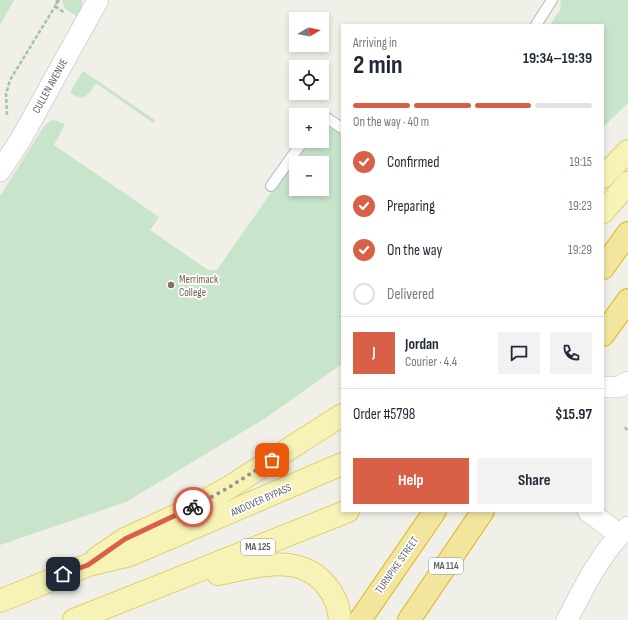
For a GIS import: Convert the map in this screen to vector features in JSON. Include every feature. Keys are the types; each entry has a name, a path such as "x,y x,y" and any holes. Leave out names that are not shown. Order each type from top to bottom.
{"highway":[{"path":"604,267 628,233"},
{"path":"604,334 628,300"},
{"name":"TURNPIKE STREET","path":"360,620 435,512"},
{"name":"MA 114","path":"409,620 482,512"}],"main road":[{"path":"604,176 628,151"},
{"path":"604,211 628,183"},
{"path":"88,565 125,539 186,511 228,488 341,416"},
{"name":"ANDOVER BYPASS","path":"0,601 88,565 130,555 341,464"},
{"name":"MA 125","path":"74,620 346,512"},
{"path":"168,583 272,564 300,567 310,570 328,586 335,597 340,620"}],"street":[{"name":"CULLEN AVENUE","path":"0,171 21,139 98,0"},
{"path":"604,387 619,387 628,382"},
{"path":"567,620 592,573 624,531 590,512"}],"lane":[{"path":"537,24 552,0"},
{"path":"329,120 341,127"},
{"path":"271,186 298,148"}],"path":[{"path":"21,139 9,127 7,120 7,85 59,0"},
{"path":"625,427 628,432"}],"green space":[{"path":"0,0 14,0 0,25"},
{"path":"62,0 82,0 82,9 78,17 65,9"},
{"path":"561,0 628,0 628,103 604,126 604,24 551,24 560,10"},
{"path":"83,71 155,120 153,123 96,83 88,94 82,98 75,96 70,92"},
{"path":"54,120 65,124 54,145 159,217 150,230 208,270 217,270 289,167 289,196 329,196 329,156 297,156 302,148 329,148 329,126 341,133 341,365 264,419 126,502 0,545 0,196 44,126 50,121"}],"way so far":[{"path":"193,507 228,488 272,460"}],"place":[{"name":"Merrimack College","path":"171,285"}],"route":[{"path":"63,574 88,565 125,539 193,507"}]}
